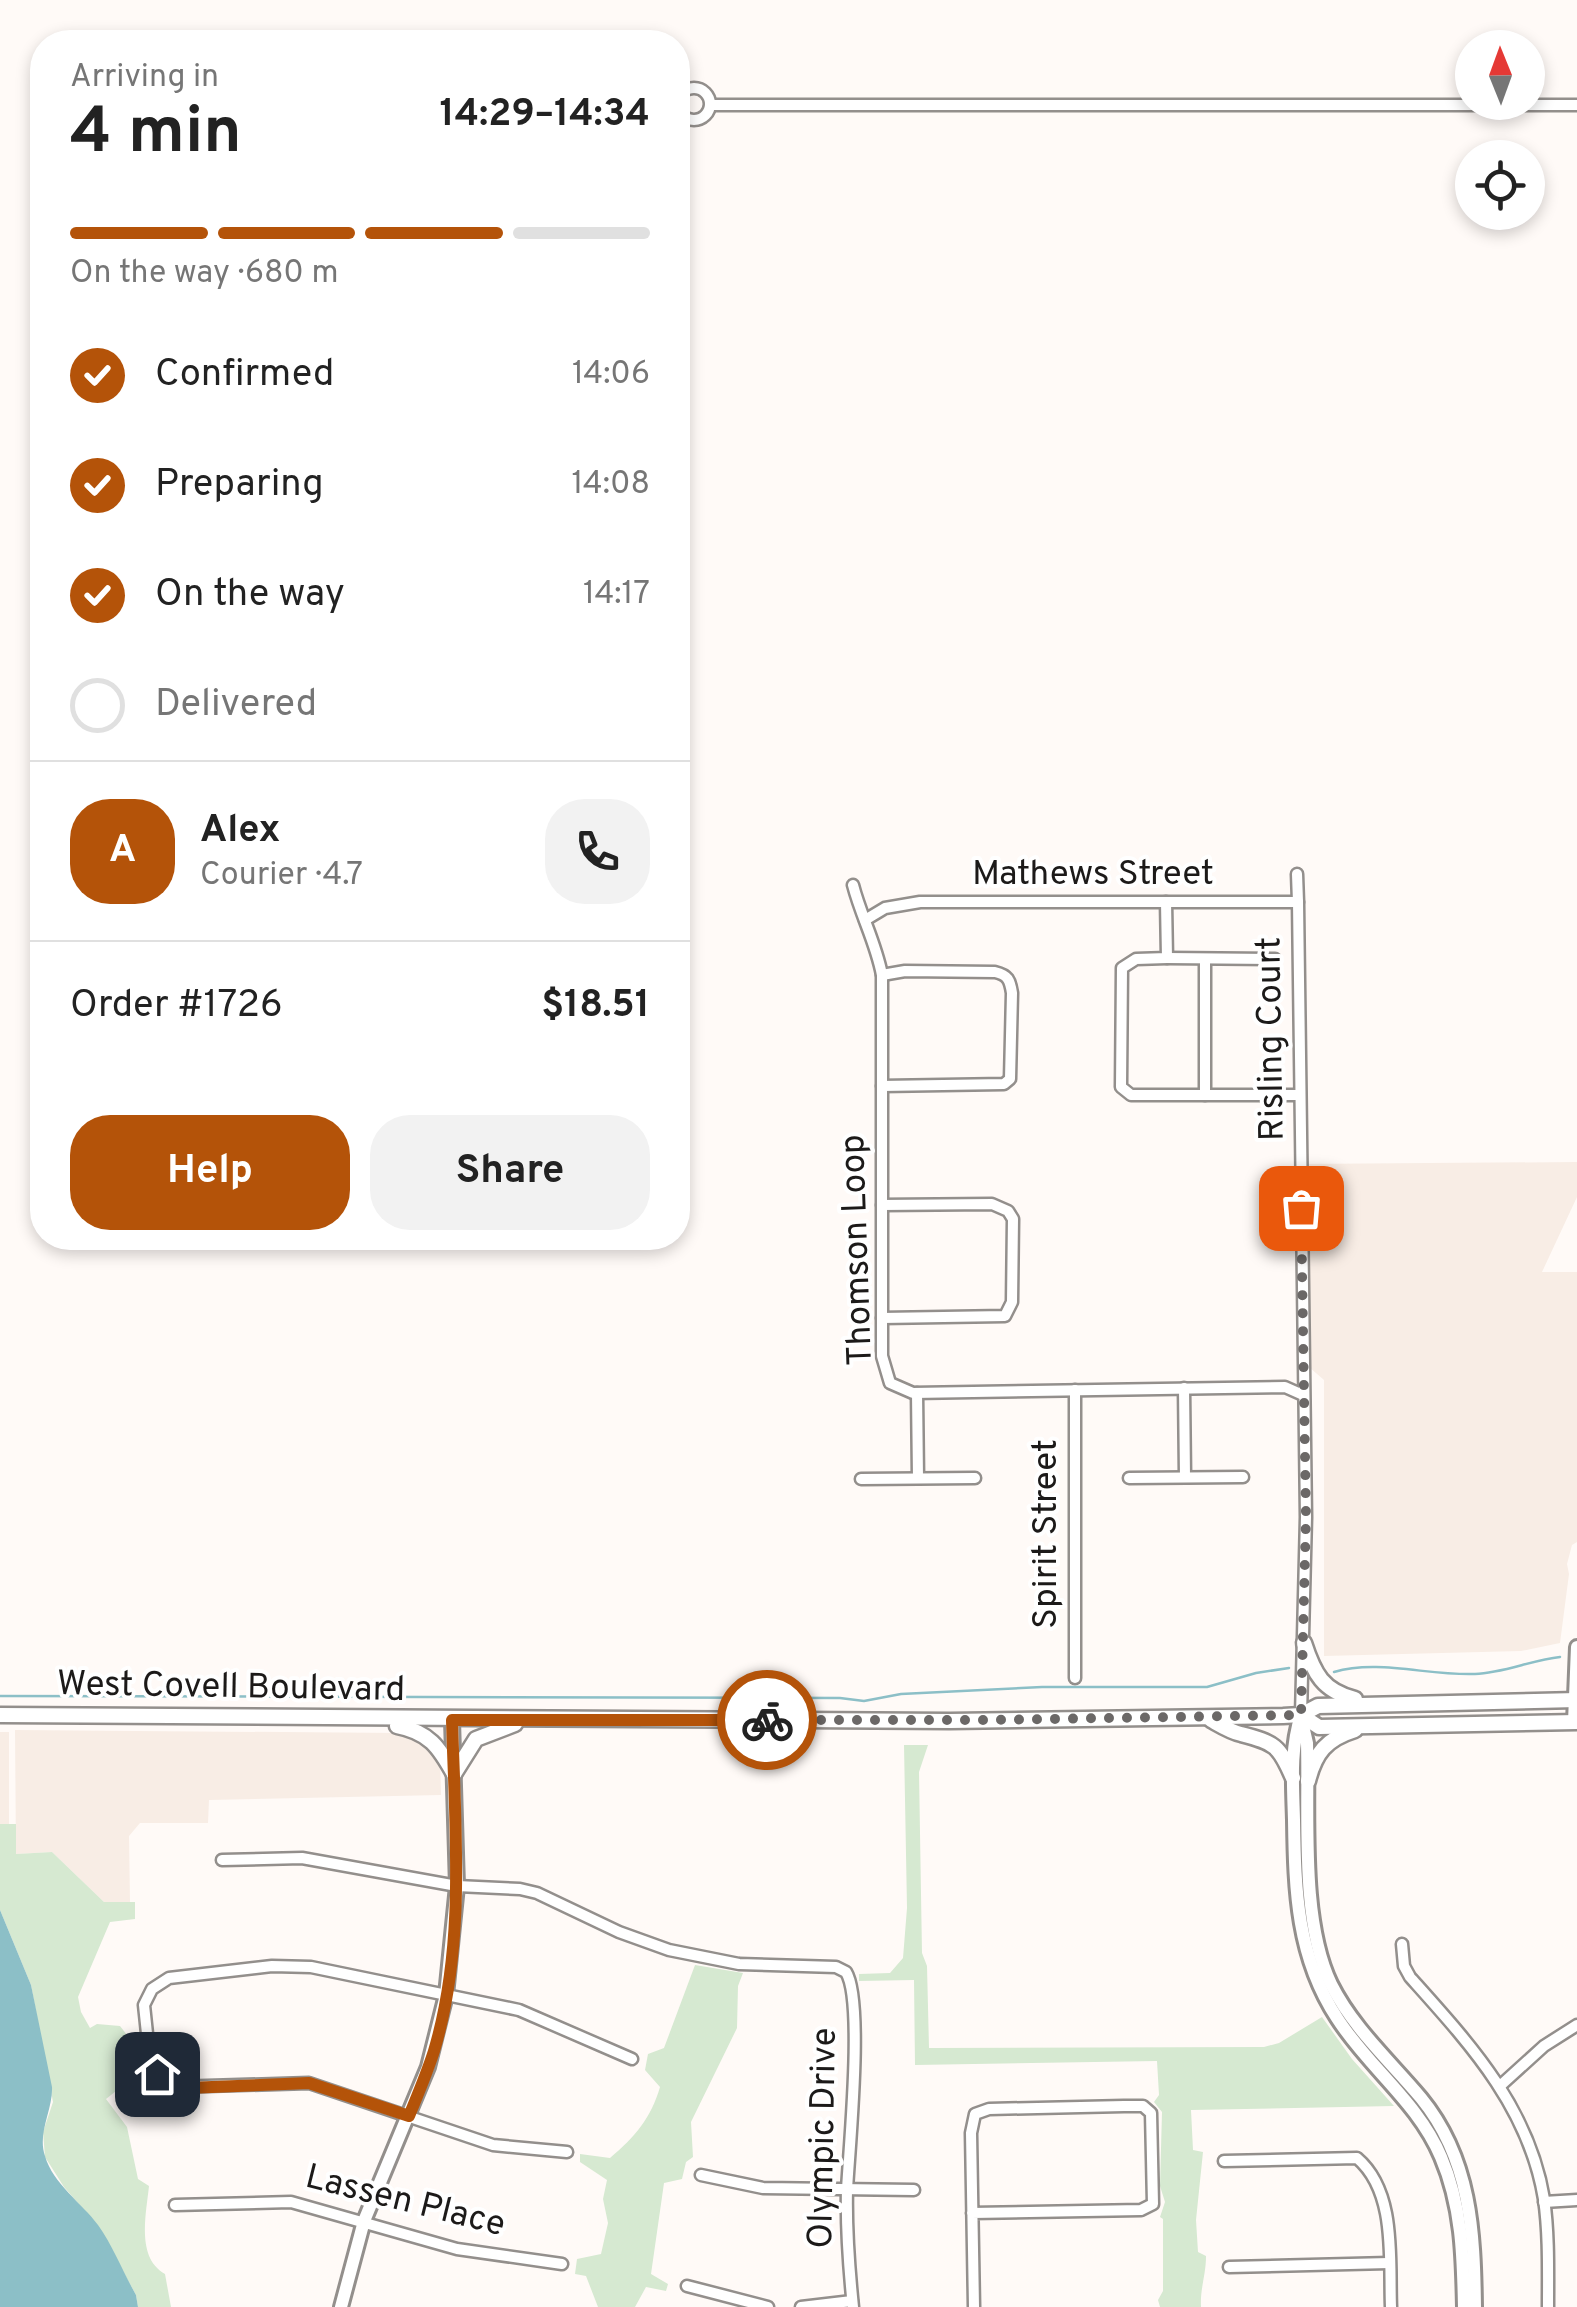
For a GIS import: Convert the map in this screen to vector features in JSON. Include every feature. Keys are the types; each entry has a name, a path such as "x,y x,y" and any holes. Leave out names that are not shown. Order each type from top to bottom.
{"main road":[{"path":"1304,1644 1324,1686 1370,1704"},
{"name":"West Covell Boulevard","path":"0,1716 452,1720 1206,1718 1301,1715 1318,1706 1576,1700"},
{"name":"West Covell Boulevard","path":"1301,1715 1318,1727 1576,1722"},
{"path":"1206,1718 1272,1744 1300,1780 1321,1748 1342,1734 1368,1726"},
{"path":"362,1719 415,1730 431,1738 454,1774 476,1738 528,1720"}],"street":[{"path":"711,104 1577,105"},
{"path":"1297,874 1298,902"},
{"name":"Thomson Loop","path":"852,884 877,946 882,975 882,1318 884,1372 890,1384 917,1392 1285,1387 1303,1395"},
{"path":"1166,902 1167,958"},
{"name":"Mathews Street","path":"865,920 901,903 1298,902"},
{"name":"Risling Court","path":"1298,902 1306,1517 1301,1715"},
{"path":"1275,960 1136,959 1122,968 1120,1087 1132,1096 1300,1095"},
{"path":"1205,960 1205,1094"},
{"path":"882,975 904,971 994,972 1004,974 1012,993 1010,1079 1004,1084 882,1086"},
{"path":"882,1205 992,1204 1008,1211 1013,1219 1012,1302 1005,1316 882,1318"},
{"path":"1184,1388 1185,1477"},
{"name":"Spirit Street","path":"1075,1390 1075,1678"},
{"path":"917,1392 918,1478"},
{"path":"1129,1478 1242,1477"},
{"path":"861,1479 975,1478"},
{"path":"1576,1722 1577,1647"},
{"path":"1301,1715 1307,1741 1300,1780 1296,1894 1308,1960 1336,2017 1418,2116 1441,2156 1458,2213 1464,2307"},
{"path":"341,2307 364,2221 434,2050 446,1995 457,1886 452,1720"},
{"path":"1300,1780 1312,1919 1320,1953 1344,2006 1422,2099 1454,2153 1471,2212 1475,2307"},
{"path":"222,1860 302,1858 457,1886"},
{"name":"Olympic Drive","path":"457,1886 501,1887 537,1894 669,1950 738,1964 836,1967 846,1972 854,1990 846,2239 853,2304"},
{"path":"1402,1944 1410,1976 1501,2085 1526,2138 1544,2202 1548,2307"},
{"path":"566,2152 493,2145 309,2083 174,2087 152,2069 144,2005 147,1996 169,1978 272,1966 310,1967 535,2015 632,2060"},
{"path":"1501,2085 1544,2046 1577,2026"},
{"path":"972,2213 1141,2210 1154,2204 1154,2119 1143,2106 989,2109 975,2114 971,2133 972,2213 974,2307"},
{"path":"1224,2161 1357,2158 1365,2165 1381,2197 1388,2226 1390,2307"},
{"path":"701,2176 764,2188 914,2190"},
{"path":"1544,2202 1577,2200"},
{"name":"Lassen Place","path":"175,2205 291,2202 456,2248 562,2264"},
{"path":"1229,2267 1389,2263"},
{"path":"687,2286 768,2307"},
{"path":"802,2307 853,2304"}],"shaded area":[{"path":"1577,1162 1577,1197 1542,1272 1577,1272 1577,1542 1572,1545 1567,1564 1560,1643 1521,1651 1324,1656 1324,1380 1301,1360 1299,1164"},
{"path":"15,1730 400,1733 416,1736 440,1760 441,1795 209,1800 208,1823 140,1823 129,1836 130,1903 104,1902 52,1852 16,1854"},
{"path":"0,1732 9,1732 9,1824 0,1824"}],"green space":[{"path":"904,1745 928,1745 919,1772 922,1953 927,1966 929,2048 1264,2047 1279,2043 1322,2017 1352,2059 1394,2106 1191,2110 1193,2150 1203,2152 1196,2220 1198,2252 1206,2256 1201,2307 1160,2307 1158,2300 1163,2291 1160,2217 1165,2202 1160,2186 1162,2112 1154,2102 1159,2095 1157,2061 915,2065 914,1980 859,1981 859,1974 890,1973 903,1958 907,1908"},
{"path":"0,1824 16,1824 16,1854 52,1852 104,1902 135,1902 135,1919 110,1922 78,1997 90,2028 97,2024 120,2026 137,2048 141,2071 106,2099 127,2127 138,2179 149,2186 146,2247 156,2267 165,2274 171,2307 138,2307 136,2295 98,2226 64,2187 45,2157 43,2132 53,2102 31,1985 0,1910"},
{"path":"695,1965 743,1973 738,1986 737,2028 691,2122 693,2157 686,2162 682,2179 664,2183 651,2274 668,2284 666,2291 646,2287 635,2307 598,2307 586,2276 575,2274 577,2259 601,2254 608,2223 603,2199 607,2180 580,2162 580,2154 610,2158 647,2118 660,2087 645,2070 648,2054 664,2048"}],"water":[{"path":"0,1910 31,1985 52,2087 43,2139 45,2156 61,2184 103,2233 136,2295 138,2307 0,2307"}],"waterway":[{"path":"1334,1672 1386,1667 1475,1674 1560,1657"},
{"path":"0,1696 864,1701 901,1694 1042,1687 1207,1687 1289,1668"}],"way so far":[{"path":"767,1720 1301,1715 1306,1517 1301,1208"}],"route":[{"path":"157,2074 174,2087 187,2088 309,2083 409,2116 434,2050 446,1995 457,1886 452,1720 767,1720"}]}
